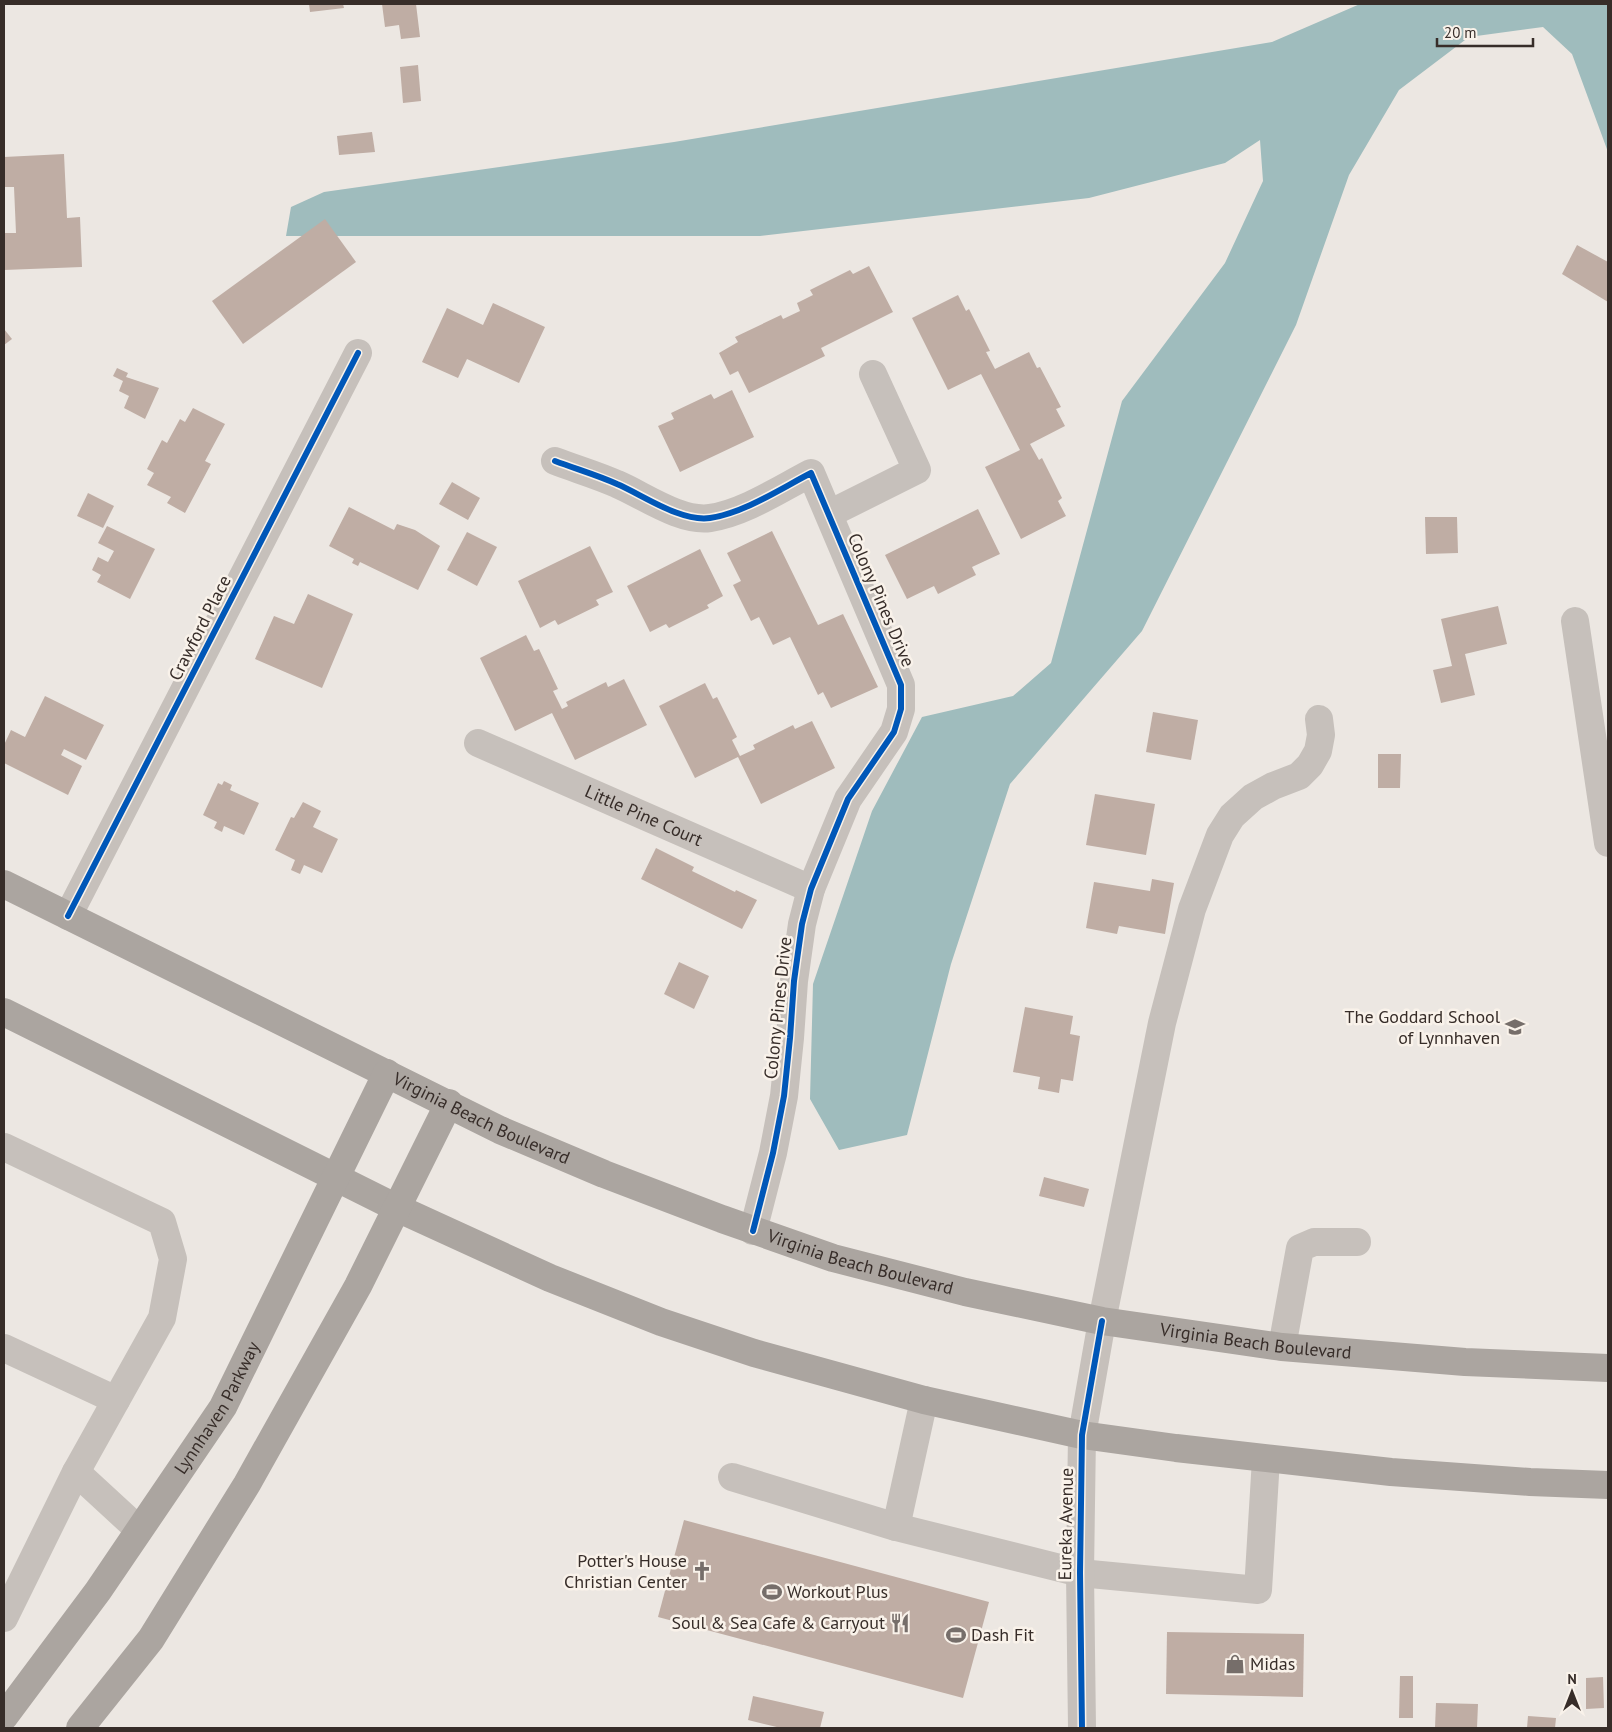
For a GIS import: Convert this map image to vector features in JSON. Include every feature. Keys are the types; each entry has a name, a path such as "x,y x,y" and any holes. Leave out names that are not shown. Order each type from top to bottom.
{"main road":[{"name":"Virginia Beach Boulevard","path":"4,884 449,1103 500,1130 595,1170 753,1231 833,1258 955,1290 1102,1321 1282,1347 1465,1362 1608,1368"},
{"path":"4,1012 397,1208 550,1278 661,1322 754,1353 924,1400 1082,1435 1266,1459 1391,1472 1530,1482 1608,1485"},
{"name":"Lynnhaven Parkway","path":"4,1717 87,1606 223,1407 387,1073"},
{"path":"80,1728 151,1639 247,1484 328,1342 449,1103"}],"street":[{"name":"Crawford Place","path":"68,916 358,353"},
{"path":"829,514 917,470 873,374"},
{"name":"Colony Pines Drive","path":"555,462 617,484 676,513 703,518 710,518 739,510 811,473 901,686 901,709 894,732 848,798 811,889 802,924 794,981 784,1096 773,1153 753,1231"},
{"path":"1575,621 1608,843"},
{"name":"Eureka Avenue","path":"1082,1728 1080,1573 1082,1435 1102,1321 1162,1023 1195,900 1220,835 1232,816 1253,797 1273,786 1299,776 1310,765 1318,751 1321,735 1319,719"},
{"name":"Little Pine Court","path":"478,743 811,889"},
{"path":"4,1147 162,1222 173,1259 162,1318 76,1472 4,1618"},
{"path":"1282,1347 1300,1248 1314,1242 1356,1242"},
{"path":"4,1348 116,1400"},
{"path":"896,1527 924,1400"},
{"path":"732,1477 896,1527 1080,1573 1258,1590 1266,1459"},
{"path":"76,1472 139,1530"}],"water":[{"path":"1360,4 1608,4 1608,152 1572,54 1543,27 1469,37 1399,90 1349,175 1296,325 1142,631 1010,784 951,964 907,1135 839,1150 810,1099 813,984 872,811 922,717 1013,696 1051,663 1122,401 1225,263 1263,181 1260,140 1225,163 1089,198 760,236 286,236 291,207 324,192 674,142 1272,42"}],"building":[{"path":"309,4 343,4 344,8 310,12"},
{"path":"382,4 416,4 420,37 401,39 399,25 385,27"},
{"path":"418,65 421,101 403,103 400,67"},
{"path":"372,132 375,152 339,155 337,136"},
{"path":"64,154 67,218 80,217 82,267 4,270 4,233 16,233 14,187 4,187 4,157"},
{"path":"325,219 356,262 243,344 212,301"},
{"path":"1577,245 1608,262 1608,302 1562,274"},
{"path":"869,266 893,312 821,348 825,356 749,393 738,371 730,375 719,353 738,342 735,337 781,315 783,319 800,311 797,303 813,295 810,290 850,270 853,274"},
{"path":"958,295 966,311 969,309 990,351 986,352 995,369 1029,352 1037,368 1040,367 1061,407 1056,409 1065,426 1030,444 1039,460 1042,458 1062,498 1058,501 1066,516 1021,539 985,467 1020,450 981,374 948,390 912,318"},
{"path":"493,303 545,327 519,383 467,359 458,378 422,362 447,308 483,325"},
{"path":"4,329 12,339 4,345"},
{"path":"117,368 128,373 126,377 159,388 145,419 124,408 129,396 119,391 123,381 113,376"},
{"path":"732,390 754,437 680,472 658,426 674,419 671,413 711,394 714,399"},
{"path":"193,408 225,424 205,461 211,464 185,513 167,503 171,497 147,485 154,473 147,469 162,440 167,443 180,419 185,422"},
{"path":"452,482 480,498 468,520 439,504"},
{"path":"88,493 114,506 103,528 77,516"},
{"path":"349,507 394,530 397,524 415,530 440,546 418,590 360,562 358,566 352,563 354,559 329,546"},
{"path":"978,509 1000,554 972,567 976,575 938,594 934,586 907,599 885,555"},
{"path":"1425,517 1457,517 1458,553 1426,554"},
{"path":"107,526 155,549 130,599 97,582 101,575 92,570 98,557 108,562 114,551 98,543"},
{"path":"772,531 818,625 843,614 878,687 831,708 823,692 818,695 790,637 773,645 759,617 751,621 733,585 741,581 727,553"},
{"path":"467,532 497,547 477,586 447,570"},
{"path":"590,546 613,592 596,600 599,605 558,625 555,620 540,628 518,581"},
{"path":"700,549 723,596 707,605 709,608 669,628 666,624 650,632 627,586"},
{"path":"308,594 353,614 322,688 255,659 274,616 294,624"},
{"path":"1498,606 1507,644 1465,654 1475,695 1441,703 1433,670 1452,666 1441,619"},
{"path":"526,635 534,651 539,649 558,689 553,691 562,709 568,706 566,702 606,682 608,687 624,679 647,725 575,760 552,713 515,731 480,658"},
{"path":"705,683 713,699 717,697 737,737 732,740 740,756 755,749 753,745 793,725 795,729 812,721 835,768 761,804 738,757 695,778 659,706"},
{"path":"45,696 104,725 86,760 64,749 61,755 82,766 68,795 4,763 4,745 11,730 25,737"},
{"path":"1153,712 1198,720 1191,760 1146,752"},
{"path":"1378,754 1401,754 1400,788 1378,788"},
{"path":"224,781 232,785 230,790 259,803 244,835 224,826 222,832 214,828 217,822 203,815 218,783 222,785"},
{"path":"1095,794 1155,804 1146,855 1086,845"},
{"path":"303,802 321,811 313,827 338,839 322,873 304,865 300,874 291,870 295,860 275,850 291,817 294,818"},
{"path":"656,848 694,867 692,871 735,892 736,890 757,900 742,929 641,879"},
{"path":"1152,879 1174,883 1165,934 1119,926 1117,934 1086,928 1094,882 1150,891"},
{"path":"679,962 709,976 694,1009 664,994"},
{"path":"1025,1007 1073,1016 1070,1034 1080,1036 1073,1081 1061,1079 1059,1093 1038,1089 1040,1077 1013,1072"},
{"path":"1044,1177 1089,1189 1084,1207 1039,1196"},
{"path":"684,1520 989,1602 963,1698 658,1617"},
{"name":"Midas","path":"1167,1632 1304,1634 1303,1697 1166,1694"},
{"path":"1400,1676 1413,1676 1413,1718 1399,1718"},
{"path":"1603,1677 1604,1708 1586,1709 1586,1678"},
{"path":"753,1696 824,1712 820,1728 781,1728 748,1720"},
{"path":"1436,1703 1478,1704 1477,1728 1435,1728"},
{"path":"1528,1716 1556,1718 1555,1728 1527,1728"}],"cycle path":[{"path":"68,916 358,353"},
{"path":"555,461 609,481 674,512 698,518 723,515 749,506 811,473 901,685 901,709 894,732 848,799 811,889 802,924 794,981 784,1096 773,1153 753,1231"},
{"path":"1082,1728 1080,1573 1082,1435 1102,1321"}],"place":[{"name":"The Goddard School of Lynnhaven","path":"1515,1027"},
{"name":"Potter's House Christian Center","path":"702,1571"},
{"name":"Workout Plus","path":"772,1592"},
{"name":"Soul & Sea Cafe & Carryout","path":"900,1623"},
{"name":"Dash Fit","path":"956,1635"},
{"name":"Midas","path":"1235,1664"}]}
